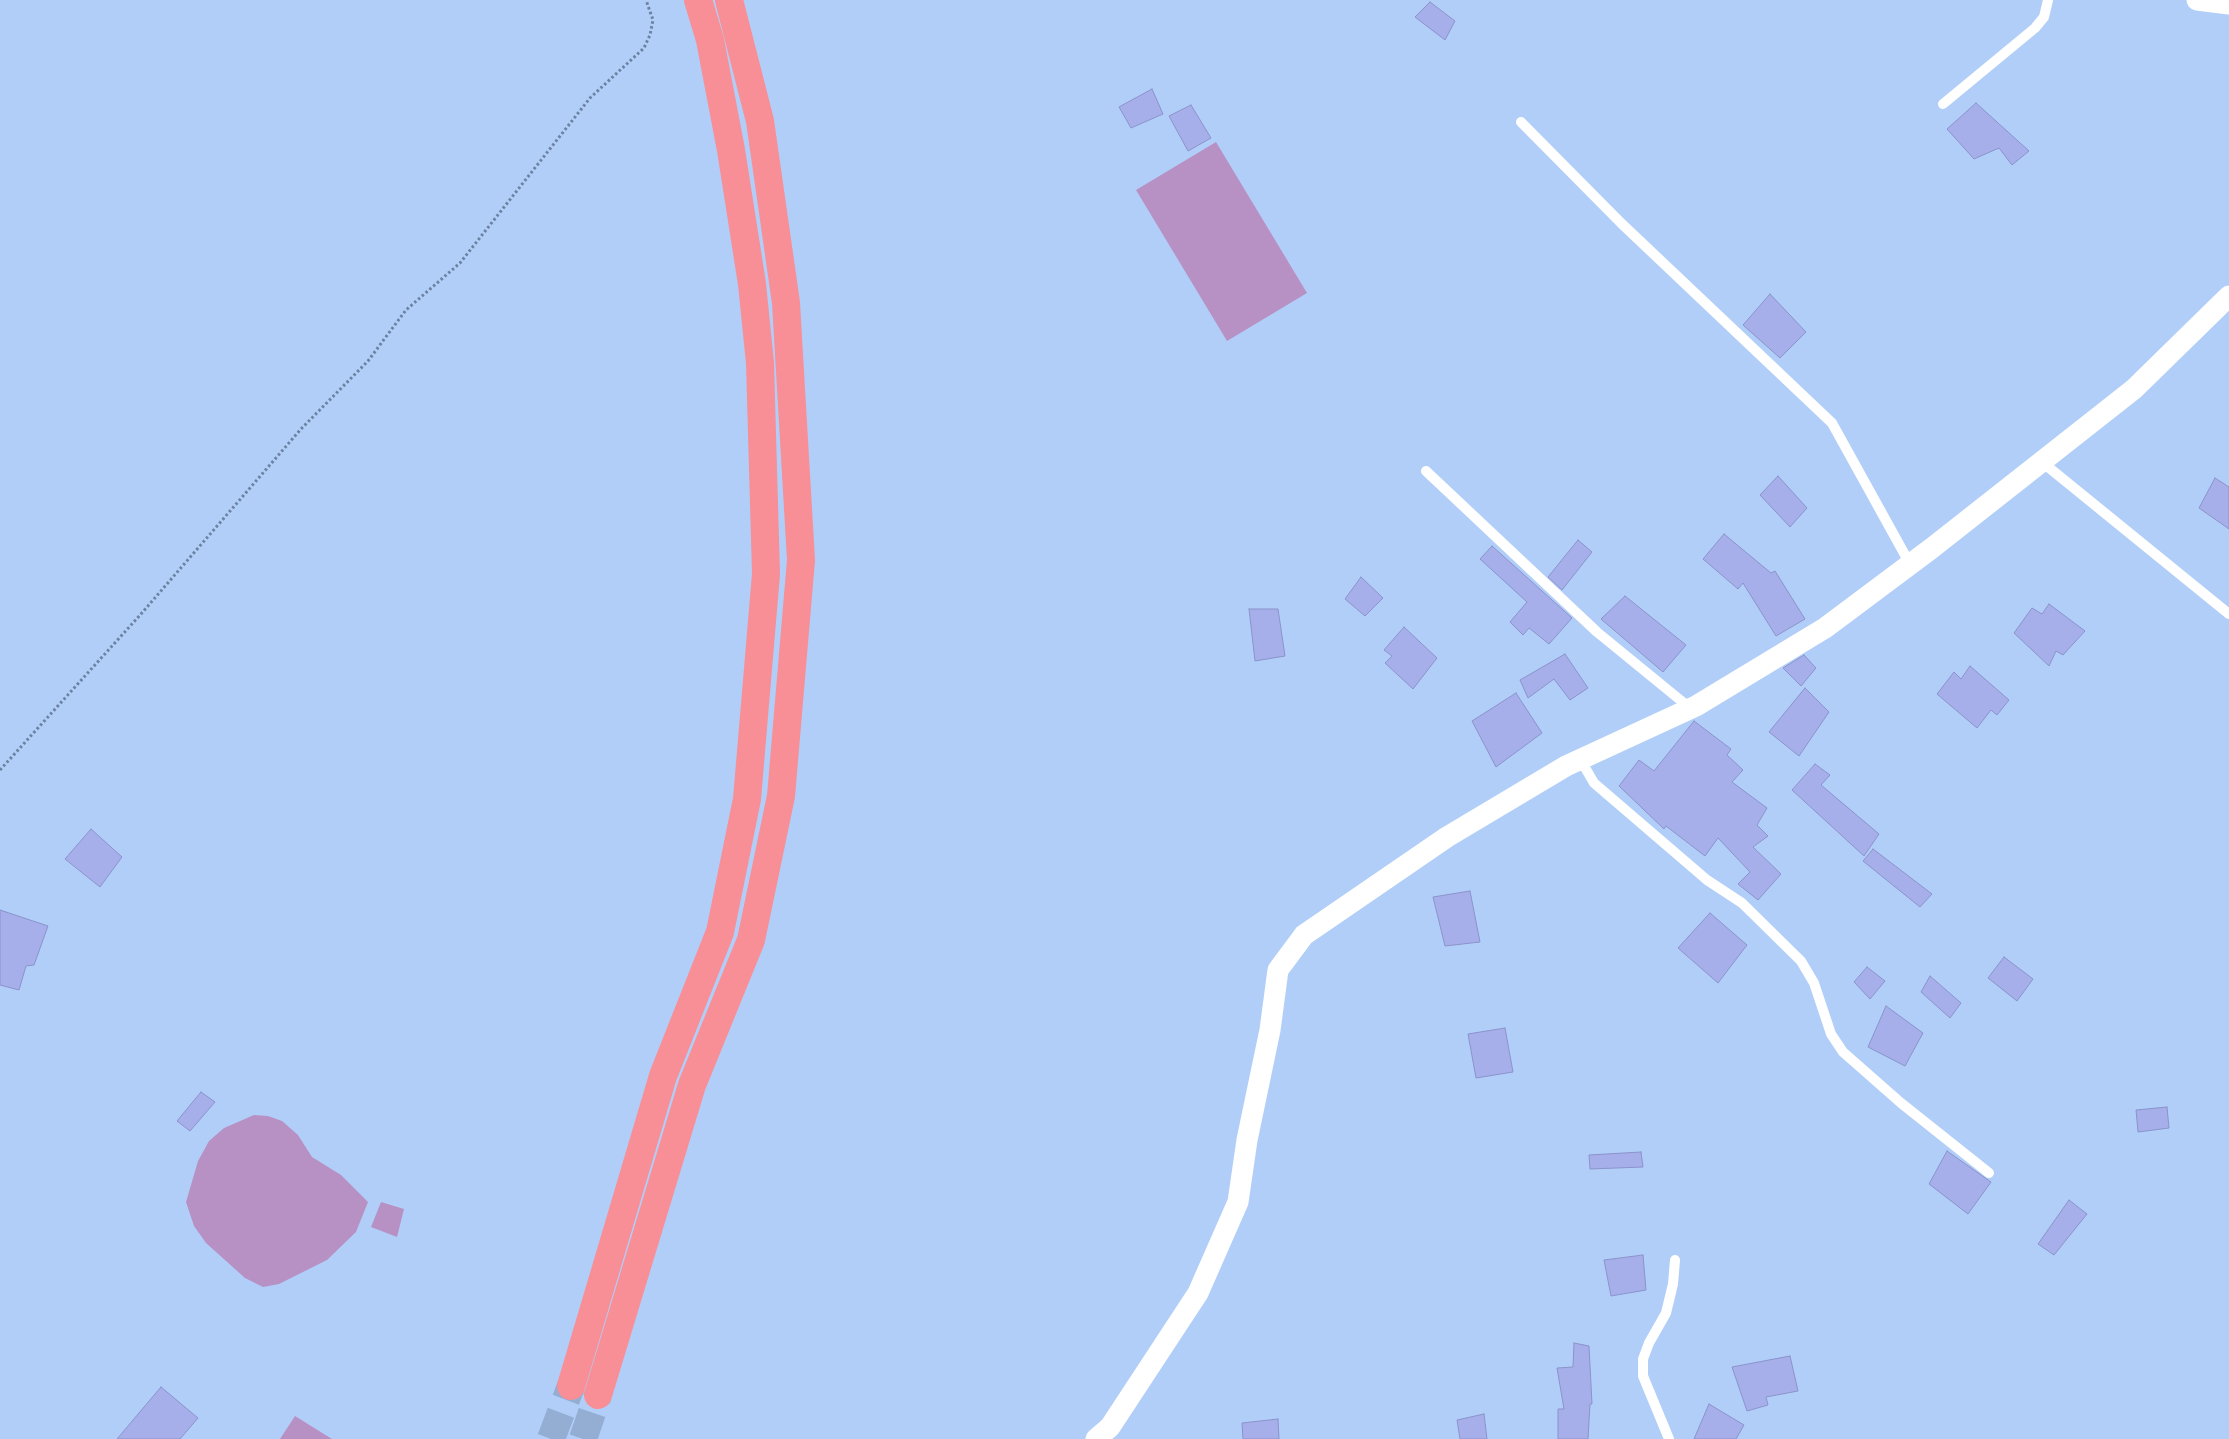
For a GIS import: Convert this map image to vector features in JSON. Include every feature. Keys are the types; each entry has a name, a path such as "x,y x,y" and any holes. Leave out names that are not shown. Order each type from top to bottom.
{"highway":[{"path":"571,1386 663,1076 720,932 747,799 766,574 760,363 752,284 731,150 710,40 698,0"},
{"path":"598,1395 692,1085 751,940 781,796 802,560 786,303 760,121 729,0"}],"street":[{"path":"2197,0 2229,4"},
{"path":"1096,1439 1110,1427 1198,1293 1238,1202 1247,1140 1270,1030 1278,970 1304,935 1447,837 1580,760 1690,708 1825,628 2134,389 2229,296"}],"lane":[{"path":"1943,104 2035,28 2044,16 2048,0"},
{"path":"1521,122 1621,223 1832,423 1910,564"},
{"path":"2042,462 2229,614"},
{"path":"1426,470 1598,632 1690,708"},
{"path":"1580,760 1594,783 1707,880 1742,904 1801,961 1814,983 1831,1034 1843,1052 1901,1103 1990,1173"},
{"path":"1670,1439 1643,1376 1643,1360 1649,1343 1666,1313 1674,1284 1675,1260"}],"path":[{"path":"0,770 141,614 301,429 368,361 406,310 460,263 590,98 644,48 650,35 653,20 646,0"}],"shaded area":[{"path":"1216,142 1307,293 1227,341 1136,190"},
{"path":"254,1115 268,1116 282,1121 298,1135 312,1157 341,1175 368,1202 356,1232 327,1260 279,1284 263,1287 245,1278 206,1243 194,1226 186,1202 198,1161 209,1141 224,1128"},
{"path":"381,1202 404,1209 397,1237 371,1227"},
{"path":"295,1416 332,1439 280,1439"}],"building":[{"path":"1430,2 1455,21 1445,40 1415,17"},
{"path":"1152,89 1163,114 1131,128 1119,107"},
{"path":"1976,103 2029,151 2012,165 1999,148 1974,159 1947,129"},
{"path":"1191,105 1211,138 1188,151 1169,116"},
{"path":"1770,294 1806,332 1780,358 1743,325"},
{"path":"1778,476 1807,508 1790,527 1760,495"},
{"path":"2215,478 2229,487 2229,529 2199,508"},
{"path":"1724,534 1771,573 1775,571 1805,619 1776,636 1743,583 1738,589 1703,559"},
{"path":"1578,540 1592,552 1562,590 1548,577"},
{"path":"1492,546 1572,618 1549,644 1529,628 1523,635 1510,622 1527,602 1480,559"},
{"path":"1361,577 1383,598 1365,616 1345,599"},
{"path":"1625,596 1686,645 1663,672 1601,619"},
{"path":"2049,604 2085,631 2063,655 2056,651 2049,666 2014,633 2032,608 2042,614"},
{"path":"1249,609 1278,609 1285,656 1255,661"},
{"path":"1404,627 1437,658 1413,689 1385,663 1392,656 1384,650"},
{"path":"1565,654 1588,688 1570,700 1554,679 1528,698 1520,680"},
{"path":"1804,655 1816,668 1801,686 1783,668"},
{"path":"1970,666 2009,700 1997,715 1991,710 1977,728 1937,694 1954,672 1961,679"},
{"path":"1805,688 1829,712 1799,756 1769,732"},
{"path":"1516,693 1542,733 1496,767 1472,721"},
{"path":"1694,721 1731,749 1727,755 1743,770 1732,782 1767,808 1757,825 1768,836 1753,847 1781,874 1758,900 1738,884 1750,872 1718,838 1705,856 1666,826 1664,829 1619,786 1639,760 1654,771"},
{"path":"1815,764 1830,775 1821,785 1879,834 1864,856 1792,790"},
{"path":"91,829 122,857 100,887 65,859"},
{"path":"1873,849 1932,894 1920,907 1863,861"},
{"path":"1470,891 1480,942 1445,946 1433,897"},
{"path":"0,910 48,926 34,965 26,966 19,990 0,985"},
{"path":"1710,913 1747,945 1718,983 1678,948"},
{"path":"2004,957 2033,979 2017,1001 1988,978"},
{"path":"1867,967 1885,981 1870,999 1854,982"},
{"path":"1930,976 1961,1003 1950,1018 1921,992"},
{"path":"1886,1006 1923,1033 1905,1066 1868,1047"},
{"path":"1505,1028 1513,1072 1476,1078 1468,1034"},
{"path":"201,1092 215,1102 190,1131 177,1121"},
{"path":"2167,1107 2169,1128 2138,1132 2136,1110"},
{"path":"1947,1151 1991,1182 1968,1214 1929,1184"},
{"path":"1641,1152 1643,1167 1590,1169 1589,1155"},
{"path":"2069,1200 2087,1214 2054,1255 2038,1244"},
{"path":"1643,1255 1646,1290 1611,1296 1604,1260"},
{"path":"1574,1343 1589,1346 1592,1404 1590,1404 1588,1439 1558,1439 1558,1409 1564,1409 1557,1368 1573,1367"},
{"path":"1790,1356 1798,1391 1766,1397 1768,1405 1747,1411 1732,1367"},
{"path":"161,1387 198,1418 180,1439 117,1439"},
{"path":"1709,1404 1744,1425 1736,1439 1694,1439"},
{"path":"1484,1414 1487,1439 1460,1439 1457,1420"},
{"path":"1278,1419 1279,1439 1243,1439 1242,1423"}],"tunnel":[{"path":"551,1439 571,1386"},
{"path":"583,1439 598,1395"}]}
